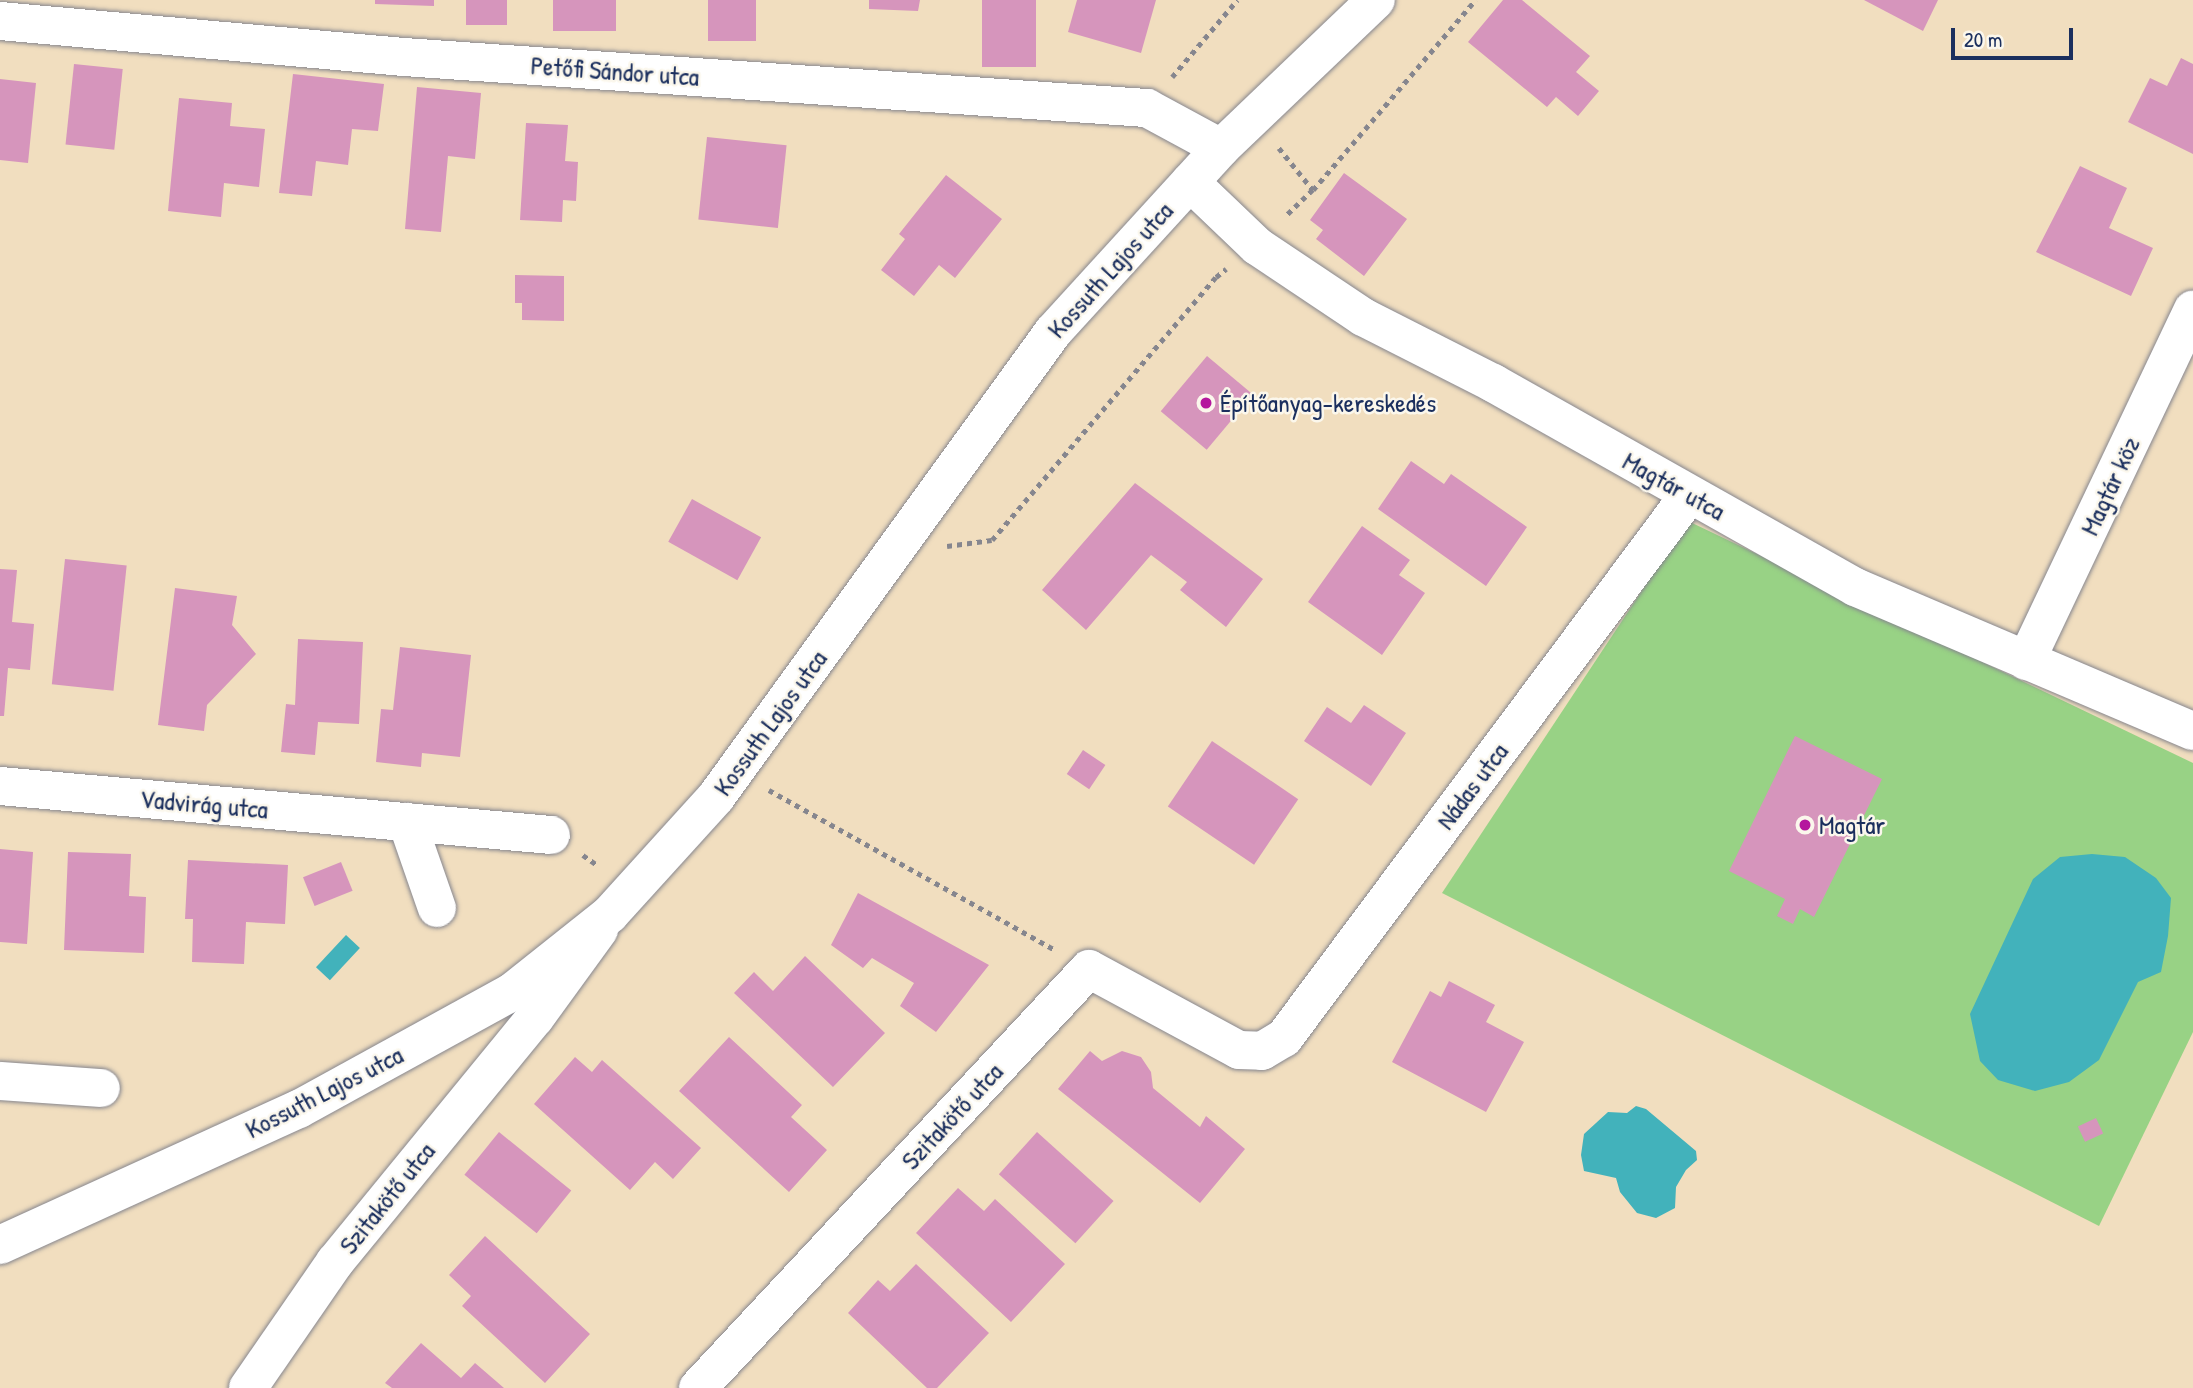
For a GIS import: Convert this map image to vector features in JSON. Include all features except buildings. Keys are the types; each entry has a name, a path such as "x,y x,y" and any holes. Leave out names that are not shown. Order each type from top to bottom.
{"street":[{"name":"Kossuth Lajos utca","path":"0,1245 299,1109 512,992 622,901 716,797 1053,332 1221,148 1376,0"},
{"name":"Petőfi Sándor utca","path":"0,20 404,57 1147,108 1221,148"},
{"name":"Magtár utca","path":"1190,182 1257,246 1363,317 1493,383 1855,587 2026,662 2193,730"},
{"name":"Magtár köz","path":"2026,662 2193,310"},
{"name":"Nádas utca","path":"1089,969 1239,1050 1262,1051 1284,1038 1689,495"},
{"name":"Vadvirág utca","path":"0,786 551,835"},
{"path":"407,822 437,908"},
{"name":"Szitakötő utca","path":"248,1388 335,1262 535,1018 622,901"},
{"name":"Szitakötő utca","path":"698,1388 1089,969"},
{"path":"0,1081 101,1088"}],"path":[{"path":"1147,108 1237,0"},
{"path":"1312,190 1475,0"},
{"path":"936,546 992,540 1216,277 1257,246"},
{"path":"768,790 1089,969"},
{"path":"551,835 622,901"}],"green space":[{"path":"1688,521 2193,763 2193,1032 2099,1226 1442,893"}],"water":[{"path":"2092,854 2125,857 2156,878 2171,898 2168,936 2161,972 2138,982 2099,1060 2069,1082 2035,1091 1998,1080 1980,1061 1970,1014 2033,879 2060,857"},
{"path":"346,935 360,948 330,980 316,967"},
{"path":"1636,1106 1646,1109 1696,1151 1697,1160 1686,1170 1676,1187 1675,1208 1656,1218 1637,1213 1620,1192 1616,1178 1584,1171 1581,1155 1584,1134 1608,1112 1627,1113"}],"place":[{"name":"Építőanyag-kereskedés","path":"1206,403"},
{"name":"Magtár","path":"1805,825"}]}
